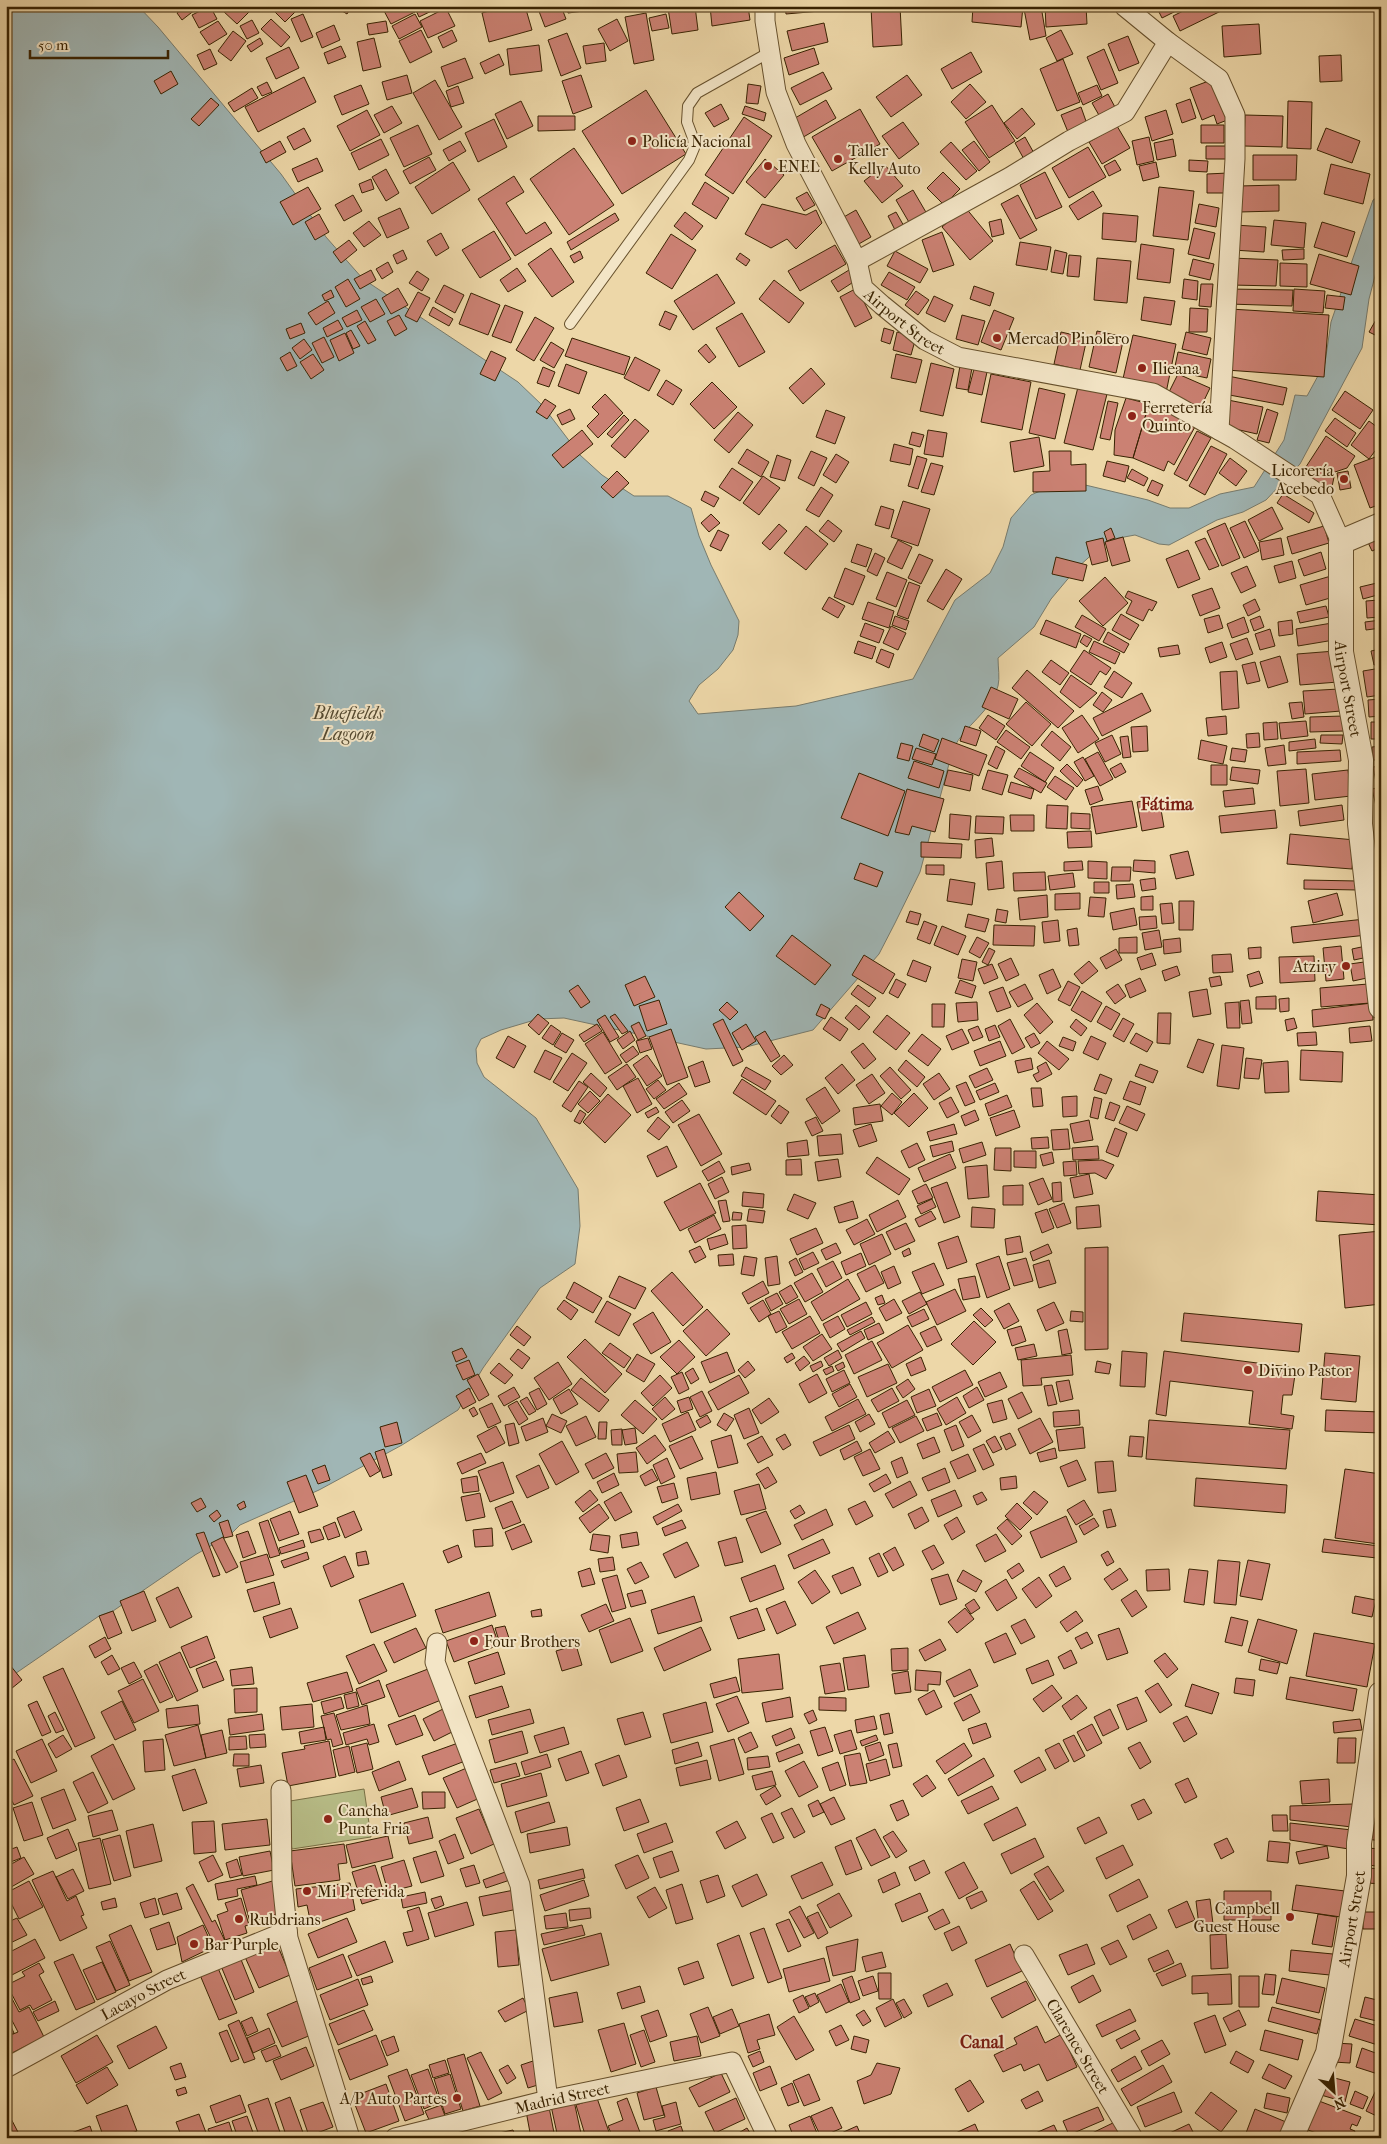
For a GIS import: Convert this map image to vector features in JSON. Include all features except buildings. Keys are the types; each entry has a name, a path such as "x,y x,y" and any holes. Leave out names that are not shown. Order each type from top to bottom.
{"street":[{"name":"Airport Street","path":"765,6 776,92 796,144 857,261 863,288 875,299 925,340 958,357 1153,393 1235,439 1320,495 1341,542 1341,652 1361,760 1360,824 1374,897 1381,1007"},
{"path":"1124,6 1168,42 1219,79 1235,115 1235,158 1219,430"},
{"path":"857,261 1001,181 1068,141 1125,112 1168,42"},
{"path":"1341,542 1381,525"},
{"path":"437,1643 435,1662 520,1885 548,2100"},
{"name":"Airport Street","path":"1291,2138 1328,2053 1359,1876 1359,1844 1381,1694"},
{"path":"281,1790 282,1881 287,1931 350,2138"},
{"name":"Lacayo Street","path":"6,2068 167,1980 287,1931"},
{"name":"Clarence Street","path":"1024,1955 1133,2138"},
{"name":"Madrid Street","path":"394,2138 548,2100 732,2062 768,2138"}],"lane":[{"path":"570,324 689,160 694,148 693,138 687,122 688,106 697,93 770,52"}],"green space":[{"name":"Cancha Punta Fria","path":"364,1789 371,1837 292,1849 284,1802"}],"water":[{"name":"Bluefields Lagoon","path":"6,6 138,6 158,27 281,174 326,237 363,279 518,382 542,405 580,455 602,475 634,496 668,496 691,508 699,536 711,565 739,621 738,635 733,650 718,669 699,685 689,701 698,714 796,706 913,679 955,600 990,573 1003,547 1011,518 1031,495 1056,484 1077,483 1148,500 1170,508 1189,508 1220,494 1254,487 1284,440 1295,395 1307,396 1325,363 1331,322 1373,200 1381,195 1381,253 1369,299 1362,348 1300,464 1266,500 1243,512 1217,520 1169,545 1159,544 1135,535 1108,540 1077,568 1051,599 1034,627 998,658 999,683 995,695 984,711 958,740 953,749 920,872 895,923 879,954 813,1030 746,1047 706,1049 564,1018 538,1019 501,1030 481,1039 476,1049 477,1063 484,1077 536,1118 578,1189 580,1226 575,1264 540,1288 483,1368 458,1410 402,1445 319,1490 240,1525 231,1534 195,1555 113,1611 99,1616 6,1680"}],"place":[{"name":"Policía Nacional","path":"632,141"},
{"name":"Taller Kelly Auto","path":"838,159"},
{"name":"ENEL","path":"768,166"},
{"name":"Mercado Pinolero","path":"997,338"},
{"name":"Ilieana","path":"1142,368"},
{"name":"Ferretería Quinto","path":"1132,416"},
{"name":"Licorería Acebedo","path":"1344,479"},
{"name":"Atziry","path":"1346,966"},
{"name":"Divino Pastor","path":"1248,1370"},
{"name":"Four Brothers","path":"474,1641"},
{"name":"Cancha Punta Fria","path":"328,1819"},
{"name":"Mi Preferida","path":"307,1891"},
{"name":"Campbell Guest House","path":"1290,1917"},
{"name":"Rubdrians","path":"239,1919"},
{"name":"Bar Purple","path":"194,1944"},
{"name":"A/P Auto Partes","path":"457,2098"}],"district":[{"name":"Fátima","path":"1167,804"},
{"name":"Canal","path":"982,2042"}]}
